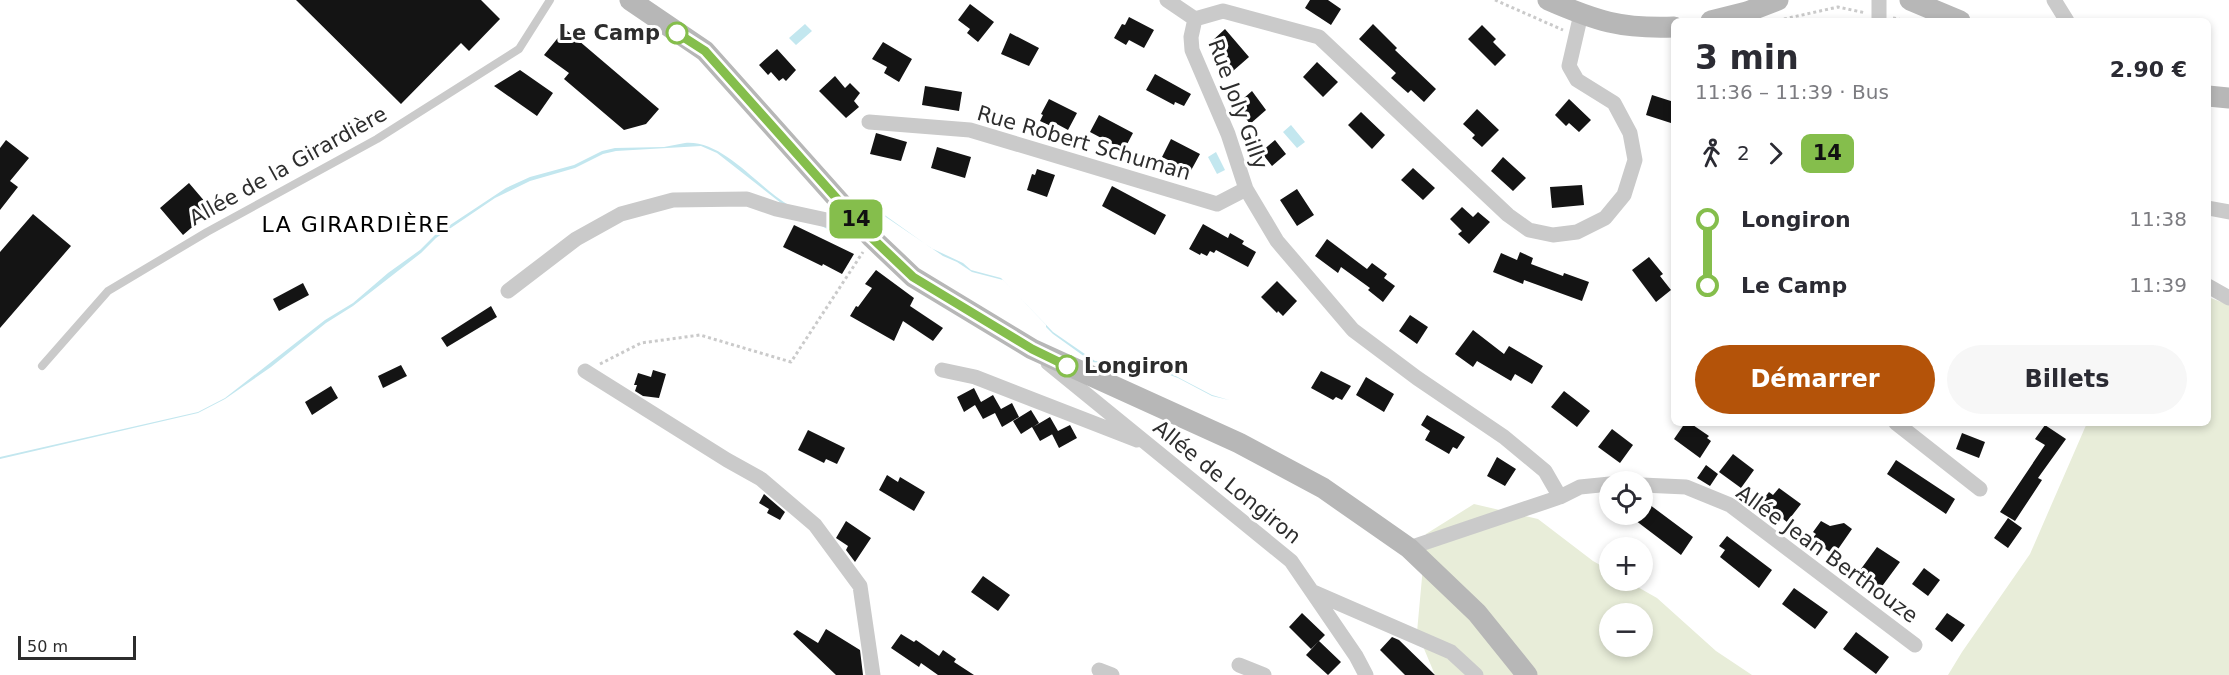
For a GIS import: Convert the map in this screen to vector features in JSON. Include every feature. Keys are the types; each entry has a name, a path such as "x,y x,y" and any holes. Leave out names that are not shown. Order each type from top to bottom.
{"main road":[{"path":"630,0 705,51 866,230 913,277 1032,349 1239,443 1323,488 1409,548 1477,614 1527,675"},
{"path":"1548,0 1602,22 1638,28 1671,27"},
{"path":"1723,18 1778,0"},
{"path":"1918,2 1953,18"},
{"path":"2211,96 2229,98"}],"street":[{"path":"1167,0 1195,19"},
{"path":"2054,0 2065,18"},
{"name":"Rue Joly Gilly","path":"1560,497 1545,471 1504,437 1417,378 1353,330 1276,241 1246,189 1228,134 1192,50 1191,37 1195,19 1223,11 1319,38 1508,215 1529,230 1553,235 1577,232 1605,218 1624,195 1635,160 1630,133 1614,103 1577,80 1569,66 1581,14"},
{"name":"Rue Robert Schuman","path":"869,122 970,130 1217,204 1246,189"},
{"path":"508,291 576,239 621,214 673,200 747,199 776,209 866,230"},
{"path":"2211,209 2229,212"},
{"path":"2211,288 2229,298"},
{"name":"Allée de Longiron","path":"1032,349 1291,561 1356,656 1366,675"},
{"path":"942,370 975,378 1149,444"},
{"path":"585,371 761,479 815,525 860,586 873,675"},
{"path":"1900,426 1980,489"},
{"path":"1409,548 1560,497 1580,487 1599,485"},
{"name":"Allée Jean Berthouze","path":"1653,486 1686,487 1730,505 1915,645"},
{"path":"1313,592 1451,652 1476,675"},
{"path":"1239,665 1264,675"}],"lane":[{"name":"Allée de la Girardière","path":"42,366 108,291 207,232 377,139 519,49 550,0"}],"path":[{"path":"1788,18 1838,7 1879,12 1899,18"},
{"path":"585,371 641,343 700,335 791,362 866,230"}],"green space":[{"path":"2211,298 2229,305 2229,675 1948,675 2030,554 2086,426 2211,426"},
{"path":"1474,504 1538,519 1599,564 1599,591 1645,591 1657,598 1716,651 1752,675 1435,675 1417,632 1426,534"}],"water":[{"path":"805,24 812,31 796,45 789,38"},
{"path":"1291,125 1305,142 1297,148 1283,132"},
{"path":"685,143 699,144 713,149 740,166 790,206 846,229 834,232 786,207 717,153 701,146 616,151 603,154 575,168 530,181 495,198 436,238 421,253 271,367 225,399 198,413 0,459 0,457 198,412 225,398 325,320 353,303 388,273 420,250 435,235 506,188 530,177 574,165 602,151 615,148 664,147"},
{"path":"1216,152 1225,170 1217,174 1208,157"},
{"path":"871,210 879,211 924,243 880,213 875,212 868,215 867,213"},
{"path":"932,248 963,263 971,270 1003,280 972,272"},
{"path":"1013,290 1053,332 1095,361 1136,364 1168,372 1212,395 1229,400 1212,396 1162,372 1136,366 1092,362 1053,334"}],"building":[{"path":"296,0 481,0 500,19 469,51 461,43 401,104"},
{"path":"1310,0 1328,0 1341,9 1331,25 1305,8"},
{"path":"970,4 994,22 978,42 967,33 970,29 958,20"},
{"path":"1129,17 1154,30 1144,48 1129,40 1126,45 1114,38"},
{"path":"1373,24 1397,48 1395,50 1436,89 1424,102 1411,90 1408,93 1391,78 1396,73 1359,39"},
{"path":"1482,25 1496,39 1493,42 1506,55 1495,66 1468,39"},
{"path":"565,29 659,109 646,124 624,130 564,79 569,73 544,55"},
{"path":"1225,29 1249,57 1233,71 1211,42"},
{"path":"1010,33 1039,48 1029,66 1001,54"},
{"path":"883,42 912,59 899,82 884,73 887,67 872,59"},
{"path":"777,49 796,70 786,81 783,78 779,81 771,72 768,75 759,65"},
{"path":"1317,62 1338,82 1323,97 1303,77"},
{"path":"520,70 553,93 537,116 494,86"},
{"path":"1155,74 1191,94 1184,106 1175,102 1174,105 1146,90"},
{"path":"835,76 845,88 850,83 860,93 854,101 859,107 846,118 819,91"},
{"path":"925,86 962,92 959,111 922,105"},
{"path":"1252,91 1266,110 1250,124 1236,105"},
{"path":"1652,95 1671,101 1671,123 1646,115"},
{"path":"1049,99 1077,113 1068,130 1055,123 1053,127 1040,121"},
{"path":"1569,99 1591,120 1579,132 1569,123 1566,126 1555,115"},
{"path":"1477,109 1499,130 1482,147 1472,138 1475,135 1463,124"},
{"path":"1361,112 1385,135 1372,149 1348,125"},
{"path":"1099,115 1133,133 1124,150 1090,132"},
{"path":"876,133 907,142 901,161 870,154"},
{"path":"1171,139 1200,154 1188,176 1172,167 1174,163 1162,157"},
{"path":"6,140 29,158 10,181 18,187 0,210 0,148"},
{"path":"1275,140 1286,154 1272,166 1261,152"},
{"path":"937,147 971,157 965,178 931,168"},
{"path":"1503,157 1526,178 1513,191 1491,171"},
{"path":"1413,168 1435,188 1423,200 1401,180"},
{"path":"1037,169 1055,175 1047,197 1027,190 1032,174 1035,175"},
{"path":"189,183 212,210 183,235 160,208"},
{"path":"1582,185 1584,205 1552,208 1550,187"},
{"path":"1112,186 1166,215 1155,235 1102,206"},
{"path":"1297,189 1314,215 1297,226 1280,200"},
{"path":"1462,207 1473,217 1478,212 1490,222 1469,244 1458,234 1462,231 1450,219"},
{"path":"33,214 71,246 0,328 0,252"},
{"path":"1203,224 1228,238 1230,233 1244,241 1242,244 1256,252 1248,267 1216,250 1214,253 1210,251 1207,256 1189,249"},
{"path":"794,225 854,254 842,274 783,247"},
{"path":"1327,239 1367,269 1372,263 1387,274 1384,278 1395,286 1383,302 1368,290 1370,288 1341,267 1338,273 1315,256"},
{"path":"1520,252 1533,258 1531,264 1563,276 1564,273 1589,282 1582,301 1524,280 1523,284 1493,272 1501,253 1517,260"},
{"path":"1649,257 1663,274 1660,276 1671,290 1656,302 1632,270"},
{"path":"876,270 914,298 910,306 943,328 933,341 903,321 894,341 850,316 872,288 865,284"},
{"path":"1277,281 1297,301 1283,316 1261,297"},
{"path":"303,283 309,295 279,311 273,299"},
{"path":"491,306 497,317 447,347 441,338"},
{"path":"1410,315 1428,327 1417,344 1399,331"},
{"path":"1473,330 1504,354 1509,346 1543,366 1532,384 1515,374 1511,381 1477,361 1473,367 1455,354"},
{"path":"401,365 407,376 383,388 378,376"},
{"path":"653,370 666,374 659,398 643,396 635,391 637,385 634,385 638,373 651,377"},
{"path":"1321,371 1351,386 1342,400 1336,397 1333,400 1311,388"},
{"path":"1366,377 1394,394 1384,412 1356,395"},
{"path":"331,386 338,398 312,415 305,402"},
{"path":"974,388 981,402 993,395 1001,409 1012,403 1019,417 1002,427 995,413 983,419 975,405 964,412 957,397"},
{"path":"1564,391 1590,411 1577,427 1551,407"},
{"path":"1031,410 1039,423 1033,427 1050,417 1058,431 1040,441 1032,427 1021,434 1013,421"},
{"path":"1427,415 1465,437 1457,449 1453,447 1449,454 1425,440 1430,431 1421,425"},
{"path":"1070,425 1077,438 1059,448 1052,434"},
{"path":"1683,426 1694,426 1709,436 1707,438 1711,441 1700,458 1674,439"},
{"path":"2046,426 2066,439 2038,478 2042,480 2015,521 2000,512 2045,445 2035,439"},
{"path":"1612,429 1633,445 1620,463 1598,447"},
{"path":"808,430 845,448 837,464 826,459 824,463 798,450"},
{"path":"1962,433 1985,442 1979,458 1956,449"},
{"path":"1733,454 1754,470 1741,488 1719,472"},
{"path":"1497,457 1516,469 1505,486 1487,476"},
{"path":"1896,460 1955,499 1946,514 1887,474"},
{"path":"1706,465 1718,474 1710,486 1697,478"},
{"path":"887,475 898,482 900,477 925,492 914,511 879,490"},
{"path":"1779,488 1801,504 1787,522 1761,502 1769,492 1773,495"},
{"path":"1742,489 1761,503 1754,511 1736,497"},
{"path":"764,494 785,512 780,520 767,513 769,509 759,503"},
{"path":"1653,507 1693,537 1681,555 1641,525 1653,525"},
{"path":"2008,518 2022,528 2008,548 1994,538"},
{"path":"846,521 871,538 855,562 846,550 848,546 836,538"},
{"path":"1821,521 1830,526 1844,523 1852,529 1834,555 1812,539 1816,534 1813,532"},
{"path":"1727,536 1772,570 1759,588 1720,557 1725,550 1719,546"},
{"path":"1877,547 1900,562 1880,589 1858,573"},
{"path":"1924,568 1940,580 1928,596 1912,584"},
{"path":"983,576 1010,595 998,611 971,592"},
{"path":"1794,588 1828,612 1815,629 1782,604"},
{"path":"1302,613 1325,635 1311,649 1289,627"},
{"path":"1947,613 1965,625 1952,642 1935,629"},
{"path":"826,629 860,650 863,675 836,675 793,634 797,630 818,643"},
{"path":"1856,632 1889,657 1876,674 1843,649"},
{"path":"901,634 914,642 916,640 939,656 943,650 956,659 954,662 974,675 938,675 921,663 919,667 891,648"},
{"path":"1392,637 1399,640 1435,675 1405,675 1380,650"},
{"path":"1319,641 1341,662 1328,675 1306,655"}],"bus line":[{"name":"14","path":"677,33 705,51 872,238 913,277 1032,349 1067,366"}],"place":[{"name":"Le Camp","path":"677,33"},
{"name":"Longiron","path":"1067,366"}],"district":[{"name":"LA GIRARDIÈRE","path":"356,224"}]}
